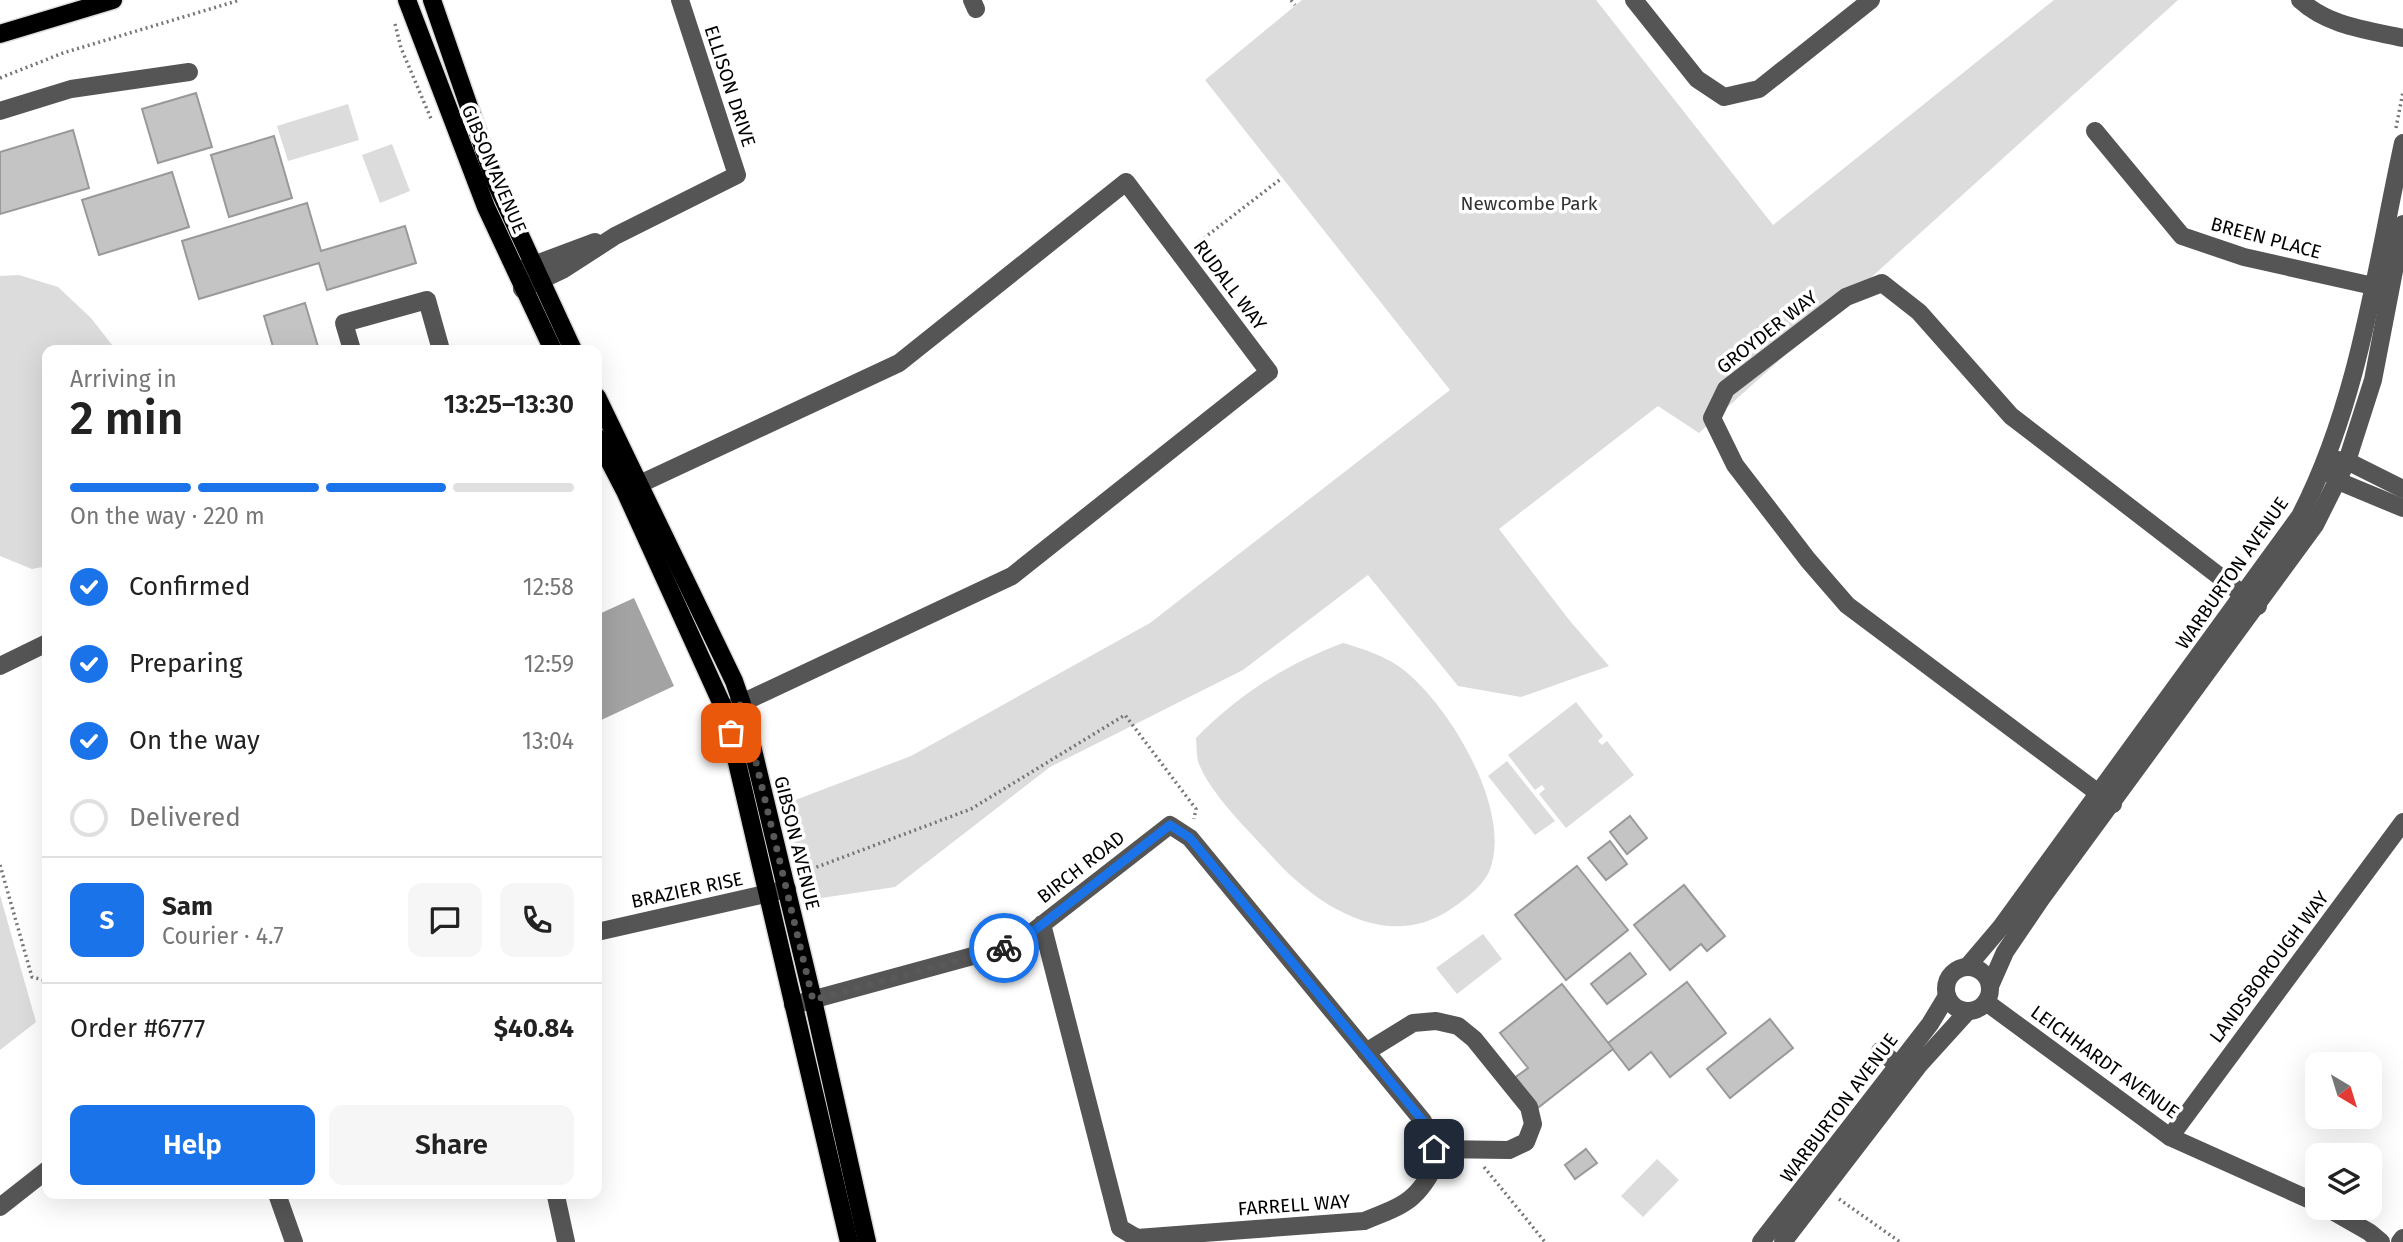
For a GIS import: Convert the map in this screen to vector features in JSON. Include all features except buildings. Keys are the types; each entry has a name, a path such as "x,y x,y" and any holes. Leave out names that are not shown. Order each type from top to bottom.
{"main road":[{"path":"0,34 113,0"},
{"name":"GIBSON AVENUE","path":"432,0 477,134 571,345"},
{"name":"GIBSON AVENUE","path":"407,1 448,114 519,281 551,345"},
{"name":"GIBSON AVENUE","path":"602,410 632,487 734,707 787,890 867,1242"},
{"name":"GIBSON AVENUE","path":"602,444 632,487"},
{"name":"GIBSON AVENUE","path":"734,707 768,894 849,1242"}],"street":[{"name":"ELLISON DRIVE","path":"519,281 737,175 680,0"},
{"path":"1634,0 1697,79 1724,97 1759,89 1871,0"},
{"path":"2300,0 2310,10 2342,25 2403,38"},
{"path":"0,111 71,89 188,72"},
{"name":"BREEN PLACE","path":"2095,131 2182,236 2244,257 2381,288"},
{"name":"WARBURTON AVENUE","path":"1988,994 2005,952 2106,799 2251,601 2315,525 2338,481 2373,380 2381,288 2403,143"},
{"name":"RUDALL WAY","path":"632,487 899,362 1126,181 1269,372 1012,576 734,707"},
{"name":"WARBURTON AVENUE","path":"2251,601 2300,516 2325,463 2403,223"},
{"name":"GROYDER WAY","path":"2106,799 1847,605 1808,560 1735,465 1712,418 1726,389 1846,297 1882,283 1920,312 2011,416 2251,601"},
{"path":"351,345 344,323 427,300 440,345"},
{"path":"2325,463 2347,461 2403,489"},
{"path":"2325,463 2338,481 2403,508"},
{"path":"0,666 42,645"},
{"name":"WARBURTON AVENUE","path":"1967,967 2106,799"},
{"name":"LANDSBOROUGH WAY","path":"2170,1137 2403,822"},
{"name":"BIRCH ROAD","path":"793,1005 1017,944 1170,825 1190,838"},
{"path":"1190,838 1366,1052 1423,1121 1434,1149 1509,1150 1526,1142 1532,1124 1528,1107 1474,1039 1458,1026 1436,1021 1413,1024 1366,1052"},
{"name":"BRAZIER RISE","path":"602,931 787,890"},
{"name":"FARRELL WAY","path":"1042,924 1120,1228 1137,1238 1364,1221 1394,1209 1425,1188 1438,1159 1434,1149"},
{"path":"1967,967 1980,970 1988,994 1968,1011 1955,1007 1947,996 1950,977 1967,967"},
{"name":"LEICHHARDT AVENUE","path":"1988,994 2170,1137 2305,1198"},
{"name":"WARBURTON AVENUE","path":"1762,1242 1898,1065 1947,996"},
{"name":"WARBURTON AVENUE","path":"1783,1242 1919,1065 1968,1011"},
{"path":"1880,1051 1898,1065"},
{"path":"0,1207 42,1174"},
{"path":"279,1199 294,1242"},
{"path":"557,1199 566,1242"},
{"path":"2349,1220 2369,1231 2381,1242"},
{"path":"2400,1242 2403,1238"}],"path":[{"path":"0,78 63,53 240,0"},
{"path":"1291,0 1295,5"},
{"path":"1181,255 1282,178"},
{"path":"798,874 971,809 1125,715 1196,809 1190,838"},
{"path":"0,865 32,977 42,980"},
{"path":"1470,1149 1545,1242"},
{"path":"1836,1197 1900,1242"}],"green space":[{"name":"Newcombe Park","path":"1302,0 1596,0 1773,225 2054,0 2178,0 1699,433 1658,406 1499,529 1570,621 1609,666 1521,697 1458,686 1368,575 1243,670 1050,767 895,887 808,900 798,874 790,802 911,756 1150,623 1450,390 1205,80"},
{"path":"348,104 359,140 288,161 277,126"},
{"path":"392,144 410,191 380,203 362,155"},
{"path":"19,275 58,287 91,318 112,345 42,345 42,567 32,569 0,556 0,276"},
{"path":"1343,643 1391,662 1423,688 1458,735 1486,792 1493,821 1494,848 1489,872 1467,897 1426,922 1401,926 1376,924 1328,904 1306,889 1220,799 1198,761 1196,738 1246,694 1282,671"},
{"path":"1576,702 1603,736 1598,741 1602,745 1607,741 1634,775 1566,828 1539,794 1545,789 1542,785 1535,790 1508,755"},
{"path":"1507,761 1555,821 1535,835 1488,776"},
{"path":"0,895 36,1022 0,1050"},
{"path":"1483,934 1502,959 1457,994 1436,968"},
{"path":"1657,1159 1679,1180 1643,1217 1621,1196"}],"shaded area":[{"path":"634,598 674,686 602,720 602,613"}],"way so far":[{"path":"731,733 726,711 742,704 813,1000 1004,948"}],"route":[{"path":"1004,948 1017,944 1170,825 1190,838 1423,1121 1434,1149"}]}
